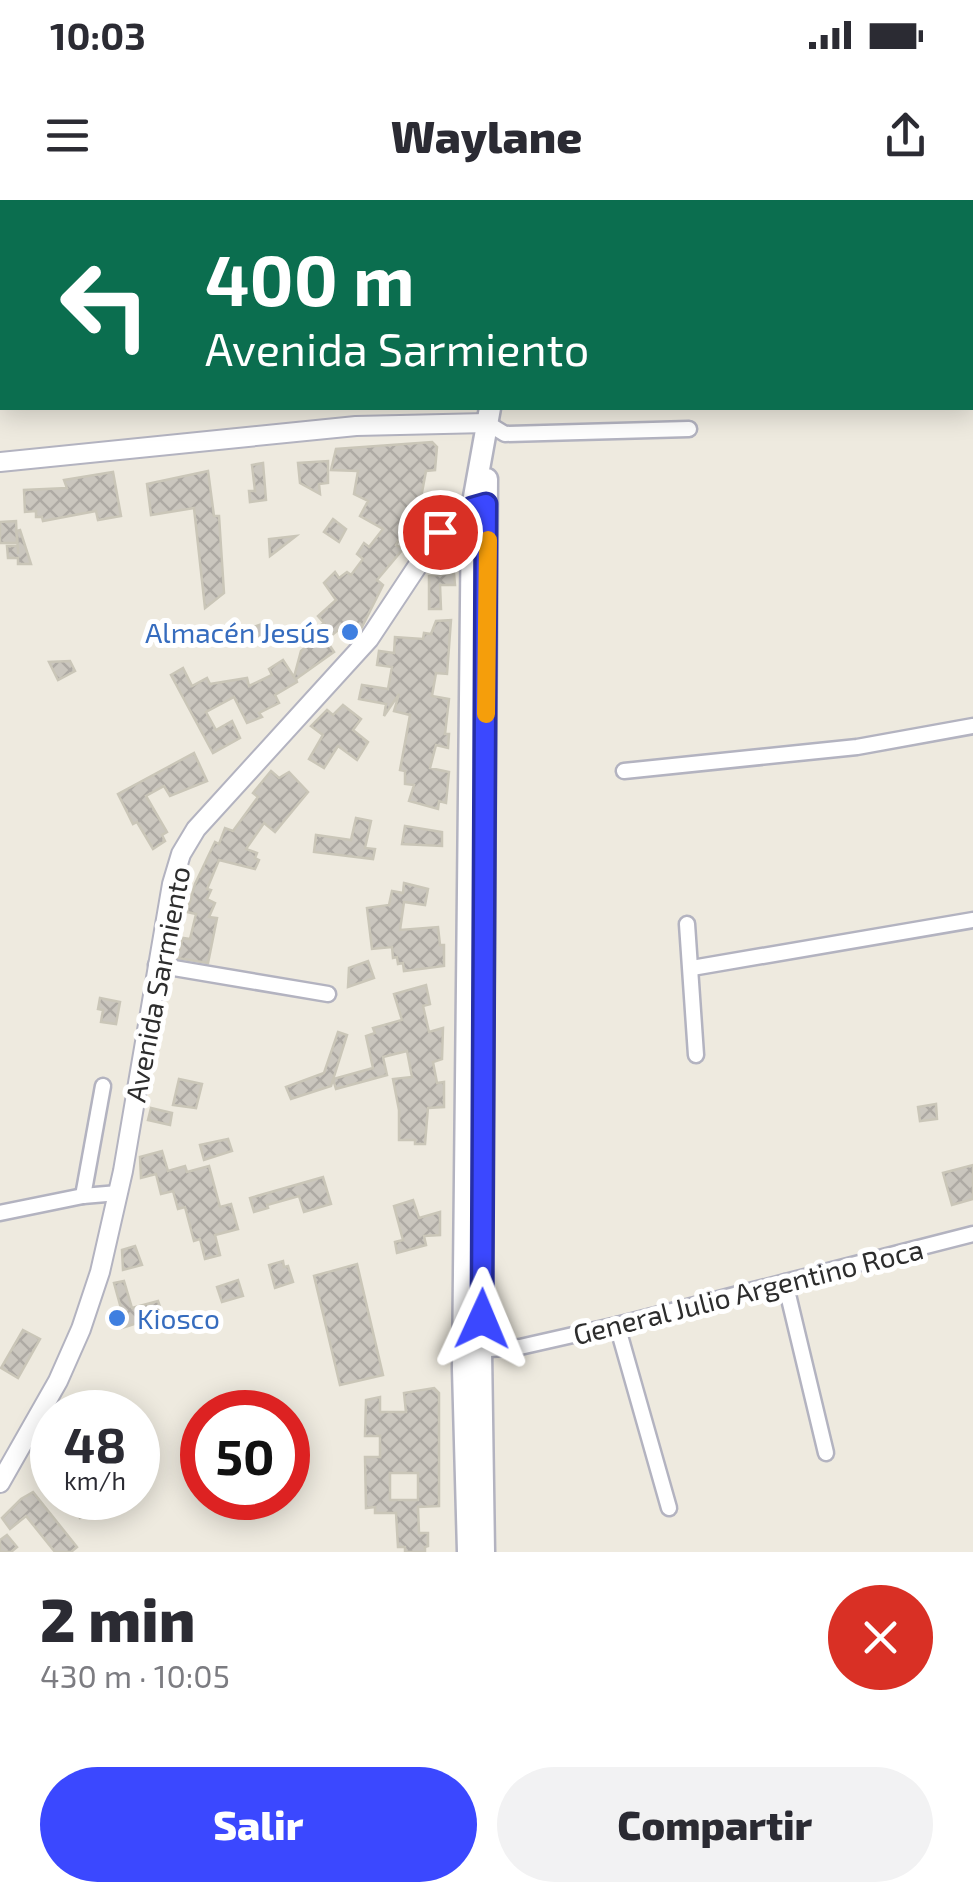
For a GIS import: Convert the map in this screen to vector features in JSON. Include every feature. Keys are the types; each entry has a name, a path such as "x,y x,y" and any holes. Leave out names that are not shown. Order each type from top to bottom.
{"main road":[{"path":"468,1552 479,506 488,415"},
{"path":"472,1350 484,1552"}],"street":[{"path":"0,462 488,415 505,434 689,429"},
{"name":"Avenida Sarmiento","path":"0,1483 58,1381 82,1329 100,1272 118,1193 172,884 189,839 369,639 440,532 479,506"},
{"path":"624,771 856,746 973,726"},
{"path":"692,968 973,920"},
{"path":"687,924 696,1055"},
{"path":"156,965 328,994"},
{"path":"83,1196 103,1086"},
{"path":"0,1213 118,1193"},
{"name":"General Julio Argentino Roca","path":"472,1350 520,1347 618,1325 973,1234"},
{"path":"785,1282 826,1453"},
{"path":"618,1325 668,1508"}],"building":[{"path":"432,442 437,447 435,470 426,471 420,503 396,545 403,549 377,580 383,585 361,629 349,621 326,640 334,652 275,695 279,703 259,713 262,717 247,723 234,697 206,712 216,730 232,721 240,738 213,753 171,675 183,668 192,686 207,678 210,684 247,678 249,686 272,675 269,669 283,660 294,677 301,651 308,645 308,634 324,623 318,616 336,600 324,583 335,572 339,578 347,572 351,575 363,559 357,554 364,543 369,547 383,529 360,516 368,501 354,494 358,471 331,470 336,449"},
{"path":"328,461 328,483 319,484 320,494 300,483 298,463"},
{"path":"263,463 266,500 250,502 249,491 255,491 252,465"},
{"path":"208,471 214,516 219,516 224,593 205,608 194,508 151,515 147,484"},
{"path":"113,472 121,516 98,520 96,511 43,521 36,517 36,511 25,512 24,490 67,488 64,480"},
{"path":"333,519 346,529 339,542 324,532"},
{"path":"16,521 17,543 0,543 0,522"},
{"path":"20,530 31,564 18,564 18,558 8,558 7,546 18,546"},
{"path":"296,536 278,550 270,556 269,539"},
{"path":"454,573 455,585 440,585 441,609 429,609 429,576"},
{"path":"451,620 447,674 436,673 432,696 449,699 445,734 449,734 448,748 436,745 430,768 449,772 446,803 439,801 438,809 409,801 414,785 405,784 405,771 400,770 410,715 394,711 399,694 384,716 386,704 359,699 362,685 388,689 392,667 377,665 379,651 394,653 395,637 423,639 424,633 431,634 436,621"},
{"path":"262,624 269,639 256,644 248,629"},
{"path":"70,661 75,671 58,680 49,662"},
{"path":"343,705 361,719 353,730 368,742 357,760 338,746 324,768 309,759 323,735 311,726 327,710 333,715"},
{"path":"194,753 207,781 170,796 164,786 146,796 167,832 162,835 165,841 153,849 137,822 133,824 118,794"},
{"path":"271,771 279,778 289,772 308,792 275,832 264,823 246,849 257,853 255,869 219,860 207,889 211,890 207,899 215,903 209,917 217,918 208,963 177,958 183,938 190,939 196,914 187,912 215,842 219,844 225,828 233,831 258,797 253,793"},
{"path":"356,818 371,821 365,848 375,849 373,859 314,852 316,835 351,840"},
{"path":"405,826 442,832 442,846 402,844"},
{"path":"404,883 428,889 425,905 404,902 400,930 438,927 440,945 444,945 444,966 404,971 403,963 398,964 397,957 393,958 392,947 372,949 367,908 389,905 392,891 403,893"},
{"path":"368,961 374,978 348,987 349,968"},
{"path":"426,985 430,1004 423,1006 429,1032 443,1028 442,1059 433,1062 437,1083 444,1082 444,1107 428,1108 425,1144 415,1144 415,1140 399,1140 393,1079 412,1077 407,1051 383,1057 387,1075 336,1089 333,1079 373,1068 366,1036 375,1033 373,1028 402,1020 394,994"},
{"path":"100,998 120,1002 116,1024 101,1022"},
{"path":"338,1032 347,1035 331,1086 291,1099 286,1087 324,1073"},
{"path":"179,1079 202,1084 196,1108 173,1105"},
{"path":"936,1104 937,1119 920,1121 918,1107"},
{"path":"151,1108 172,1113 170,1125 148,1120"},
{"path":"228,1139 232,1151 204,1160 200,1145"},
{"path":"162,1151 168,1171 185,1166 187,1172 209,1166 220,1207 231,1204 238,1229 215,1235 220,1255 205,1259 200,1239 194,1241 185,1207 178,1209 173,1191 161,1194 156,1174 141,1178 140,1157"},
{"path":"973,1165 973,1199 952,1205 943,1173"},
{"path":"323,1177 331,1204 304,1212 299,1196 254,1212 250,1198"},
{"path":"413,1200 419,1218 440,1212 440,1235 424,1236 426,1245 397,1253 395,1242 403,1240 394,1206"},
{"path":"135,1246 142,1265 123,1270 122,1250"},
{"path":"283,1261 293,1282 275,1288 269,1265"},
{"path":"357,1264 383,1375 340,1385 314,1276"},
{"path":"238,1280 243,1296 222,1302 217,1287"},
{"path":"124,1281 132,1308 158,1301 163,1315 122,1328 114,1283"},
{"path":"23,1330 40,1339 18,1378 1,1368"},
{"path":"434,1388 439,1393 439,1506 418,1507 419,1533 428,1533 425,1552 405,1552 405,1547 398,1547 396,1513 375,1513 375,1507 366,1508 365,1457 380,1457 380,1436 365,1436 366,1400 380,1397 380,1412 406,1412 404,1393","holes":["390,1473 418,1473 418,1500 390,1500"]},
{"path":"30,1494 30,1520 55,1520 77,1547 71,1552 55,1552 26,1516 10,1529 2,1518"},
{"path":"7,1535 17,1547 11,1552 0,1552 0,1540"}],"slow traffic":[{"path":"486,714 488,540"}],"place":[{"name":"Almacén Jesús","path":"350,632"},
{"name":"Kiosco","path":"117,1318"}],"route":[{"path":"440,532 472,508 486,504 482,1319"}]}
